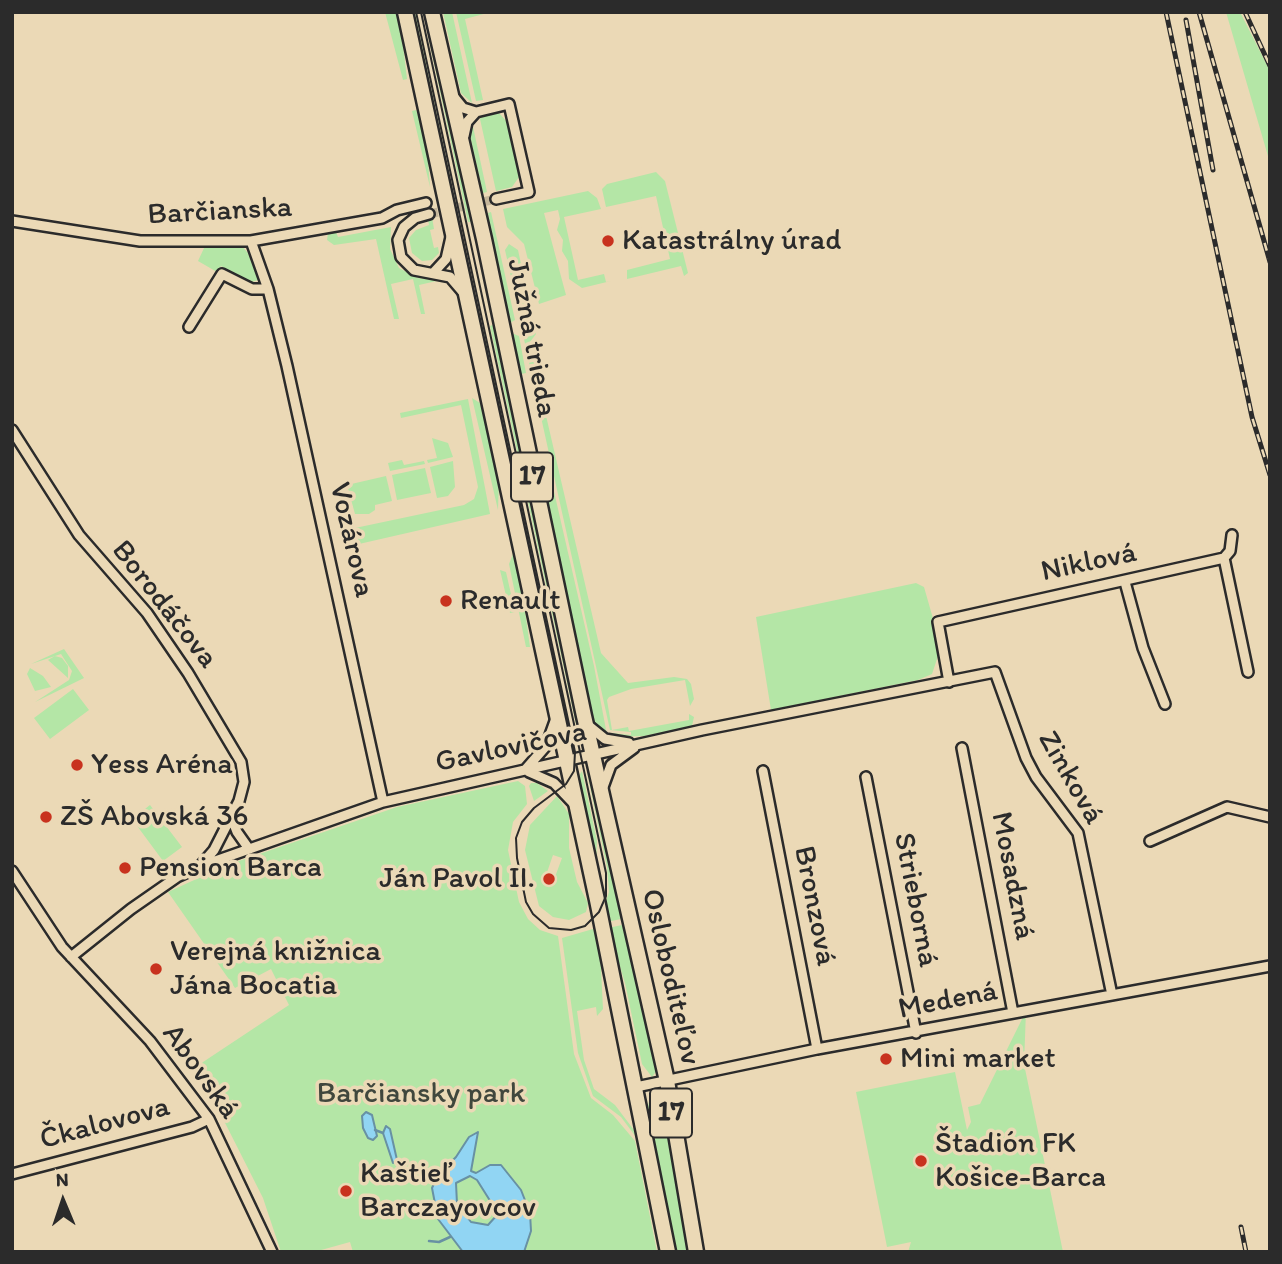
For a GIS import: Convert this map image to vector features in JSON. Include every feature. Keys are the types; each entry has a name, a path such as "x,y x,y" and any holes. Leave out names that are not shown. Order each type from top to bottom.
{"main road":[{"name":"Južná trieda","path":"405,12 557,716"},
{"name":"Južná trieda","path":"432,12 484,239 584,716"},
{"name":"Osloboditeľov","path":"557,716 636,1087 668,1252"},
{"name":"Osloboditeľov","path":"584,716 667,1081 696,1252"}],"street":[{"path":"448,86 459,104 475,112 509,104 529,192 496,199"},
{"path":"463,152 466,127 475,112"},
{"name":"Barčianska","path":"12,221 140,241 251,241 382,218 397,210 426,203"},
{"path":"429,214 407,223 398,244 401,257 408,266 424,273 434,272 450,277 465,295"},
{"path":"434,272 446,259 452,232"},
{"name":"Vozárova","path":"251,241 268,289 383,802"},
{"path":"189,327 222,274 252,289 268,289"},
{"name":"Borodáčova","path":"12,429 79,535 147,613 231,742 244,772 239,801 232,819 201,866"},
{"path":"1232,535 1230,551 1224,558 1248,672"},
{"name":"Niklová","path":"949,681 939,622 1224,558"},
{"path":"1125,582 1143,648 1165,704"},
{"name":"Gavlovičova","path":"71,957 155,891 201,866 383,802 641,744 995,672"},
{"name":"Zinková","path":"995,672 1026,758 1077,833 1112,995"},
{"path":"557,716 546,747 524,771 554,783 576,807"},
{"path":"584,716 600,737 616,742 641,744"},
{"path":"602,792 611,765 641,744"},
{"name":"Mosadzná","path":"962,748 1013,1013"},
{"name":"Bronzová","path":"763,771 817,1049"},
{"name":"Strieborná","path":"866,777 916,1033"},
{"path":"1150,841 1227,807 1270,817"},
{"path":"232,819 249,849"},
{"name":"Abovská","path":"12,871 15,882 71,957 150,1041 209,1119 272,1252"},
{"name":"Medená","path":"636,1087 817,1049 916,1033 1270,966"},
{"name":"Čkalovova","path":"12,1174 192,1127 209,1119"}],"green space":[{"path":"385,12 399,12 407,79 403,80"},
{"path":"411,12 415,12 460,224 456,226 478,328 483,327 571,739 565,726 455,226"},
{"path":"423,12 426,12 474,221 581,730 579,738 490,326 495,324 478,242 472,222 468,222"},
{"path":"443,12 452,12 472,103 461,93"},
{"path":"456,12 491,12 465,19 483,100 476,101"},
{"path":"1226,12 1240,12 1270,71 1270,163"},
{"path":"416,110 426,135 430,187 412,111"},
{"path":"499,113 508,123 519,177 512,187 496,191 480,119 482,115"},
{"path":"472,122 487,192 483,193 470,136"},
{"path":"656,172 665,181 688,273 684,276 681,266 627,279 627,270 670,259 656,196 606,207 602,189 607,184"},
{"path":"588,191 597,198 601,209 564,217 578,280 604,274 606,282 611,281 582,288 569,279 568,261 562,251 563,240 557,230 560,219 558,210 544,213 566,295 539,304 524,244 507,227 503,209"},
{"path":"491,212 515,320 508,324 492,252 488,213"},
{"path":"432,217 434,229 430,230 434,248 438,247 439,253 432,260 422,261 412,253 409,238 416,230 429,225 428,219"},
{"path":"391,227 390,249 399,268 418,278 441,280 419,285 425,314 421,314 413,279 391,284 399,319 394,319 376,239 334,245 327,240 328,233 336,232 338,237"},
{"path":"509,244 518,250 531,310 520,317 505,250"},
{"path":"241,245 248,253 258,280 249,283 221,266 217,272 198,261 205,246"},
{"path":"532,313 536,334 530,342 541,395 536,396 520,320"},
{"path":"509,332 519,336 526,373 516,375"},
{"path":"472,398 480,403 488,424 499,479 498,510"},
{"path":"468,399 490,514 359,544 355,528 464,505 474,499 478,487 461,405 401,418 400,413"},
{"path":"544,407 601,653 628,683 674,677 687,679 691,684 694,699 690,706 685,680 631,689 609,697 607,700 612,730 628,727 629,731 689,720 689,714 694,717 692,726 644,736 611,737 610,733 631,735 631,732 610,730 539,408"},
{"path":"432,438 448,443 453,457 428,463 427,460 437,458"},
{"path":"402,460 404,465 424,461 425,464 390,471 388,463"},
{"path":"453,461 455,487 448,496 437,498 430,467"},
{"path":"425,468 431,493 397,500 392,475"},
{"path":"550,474 607,735 591,718 538,476"},
{"path":"386,476 392,501 375,505 375,510 369,514 355,514 347,485"},
{"path":"506,508 521,582 530,647 526,647 509,564 513,554"},
{"path":"500,570 506,572 515,612 510,613"},
{"path":"916,583 924,587 934,622 938,656 932,674 918,680 771,710 756,617"},
{"path":"64,649 84,678 35,702 69,680 72,671 61,654 31,664"},
{"path":"55,656 62,658 68,666 68,678 48,660"},
{"path":"30,668 43,676 51,687 35,691 27,674"},
{"path":"73,689 89,710 50,739 34,718"},
{"path":"582,771 597,841 596,869 577,779"},
{"path":"587,772 621,919 607,922 604,907 609,892 607,867"},
{"name":"Barčiansky park","path":"518,781 525,786 527,804 513,822 508,850 519,902 528,919 540,930 558,936 574,1054 591,1098 613,1115 635,1141 657,1252 353,1252 350,1242 314,1252 281,1252 263,1198 217,1107 195,1077 194,1068 289,1005 271,969 235,988 168,892 227,865 397,807"},
{"path":"531,783 537,783 548,791 534,801 529,786"},
{"path":"557,796 569,814 569,848 577,882 588,903 586,912 569,920 553,917 539,906 525,850 530,825","holes":["553,855 562,858 552,885 544,881"]},
{"path":"150,805 182,847 163,861 132,819"},
{"path":"622,925 639,979 658,1069 652,1077 642,1064 625,983 608,928"},
{"path":"593,929 600,949 603,1009 597,1016 596,1007 577,1011 584,1060 594,1089 615,1105 640,1138 639,1141 621,1117 593,1096 578,1053 562,938"},
{"path":"1026,1011 1024,1064 1063,1252 908,1252 911,1242 887,1247 856,1092 955,1072 967,1130 971,1122 968,1107 980,1104"},
{"path":"658,1087 663,1095 690,1252 676,1252 647,1112 650,1096"}],"water":[{"path":"366,1112 372,1115 377,1136 373,1140 368,1138 363,1128 362,1116"},
{"path":"386,1126 390,1129 397,1160 393,1163 383,1133"},
{"path":"478,1132 471,1171 476,1173 490,1165 501,1165 521,1190 530,1213 531,1231 524,1252 463,1252 438,1219 432,1188 438,1175 456,1157 469,1137","holes":["470,1176 477,1180 497,1215 488,1225 471,1222 457,1204 456,1183"]}],"waterway":[{"path":"375,1130 383,1133"},
{"path":"417,1210 433,1204"},
{"path":"429,1241 439,1242 450,1237"}],"tunnel":[{"path":"429,214 496,199"}],"tram line":[{"path":"416,12 575,752 574,771 566,784 534,808 522,822 516,838 517,858 526,902 533,914 549,928 571,930 585,926 599,912 606,896 606,873 421,12"}],"railway":[{"path":"1166,12 1252,417 1270,475"},
{"path":"1199,12 1270,262"},
{"path":"1245,12 1270,66"},
{"path":"1186,20 1213,170"},
{"path":"1241,1227 1246,1252"}],"place":[{"name":"Katastrálny úrad","path":"608,241"},
{"name":"Renault","path":"446,601"},
{"name":"Yess Aréna","path":"77,765"},
{"name":"ZŠ Abovská 36","path":"46,817"},
{"name":"Pension Barca","path":"125,868"},
{"name":"Ján Pavol II.","path":"549,879"},
{"name":"Verejná knižnica Jána Bocatia","path":"156,969"},
{"name":"Mini market","path":"886,1059"},
{"name":"Štadión FK Košice-Barca","path":"921,1161"},
{"name":"Kaštieľ Barczayovcov","path":"346,1191"}]}
